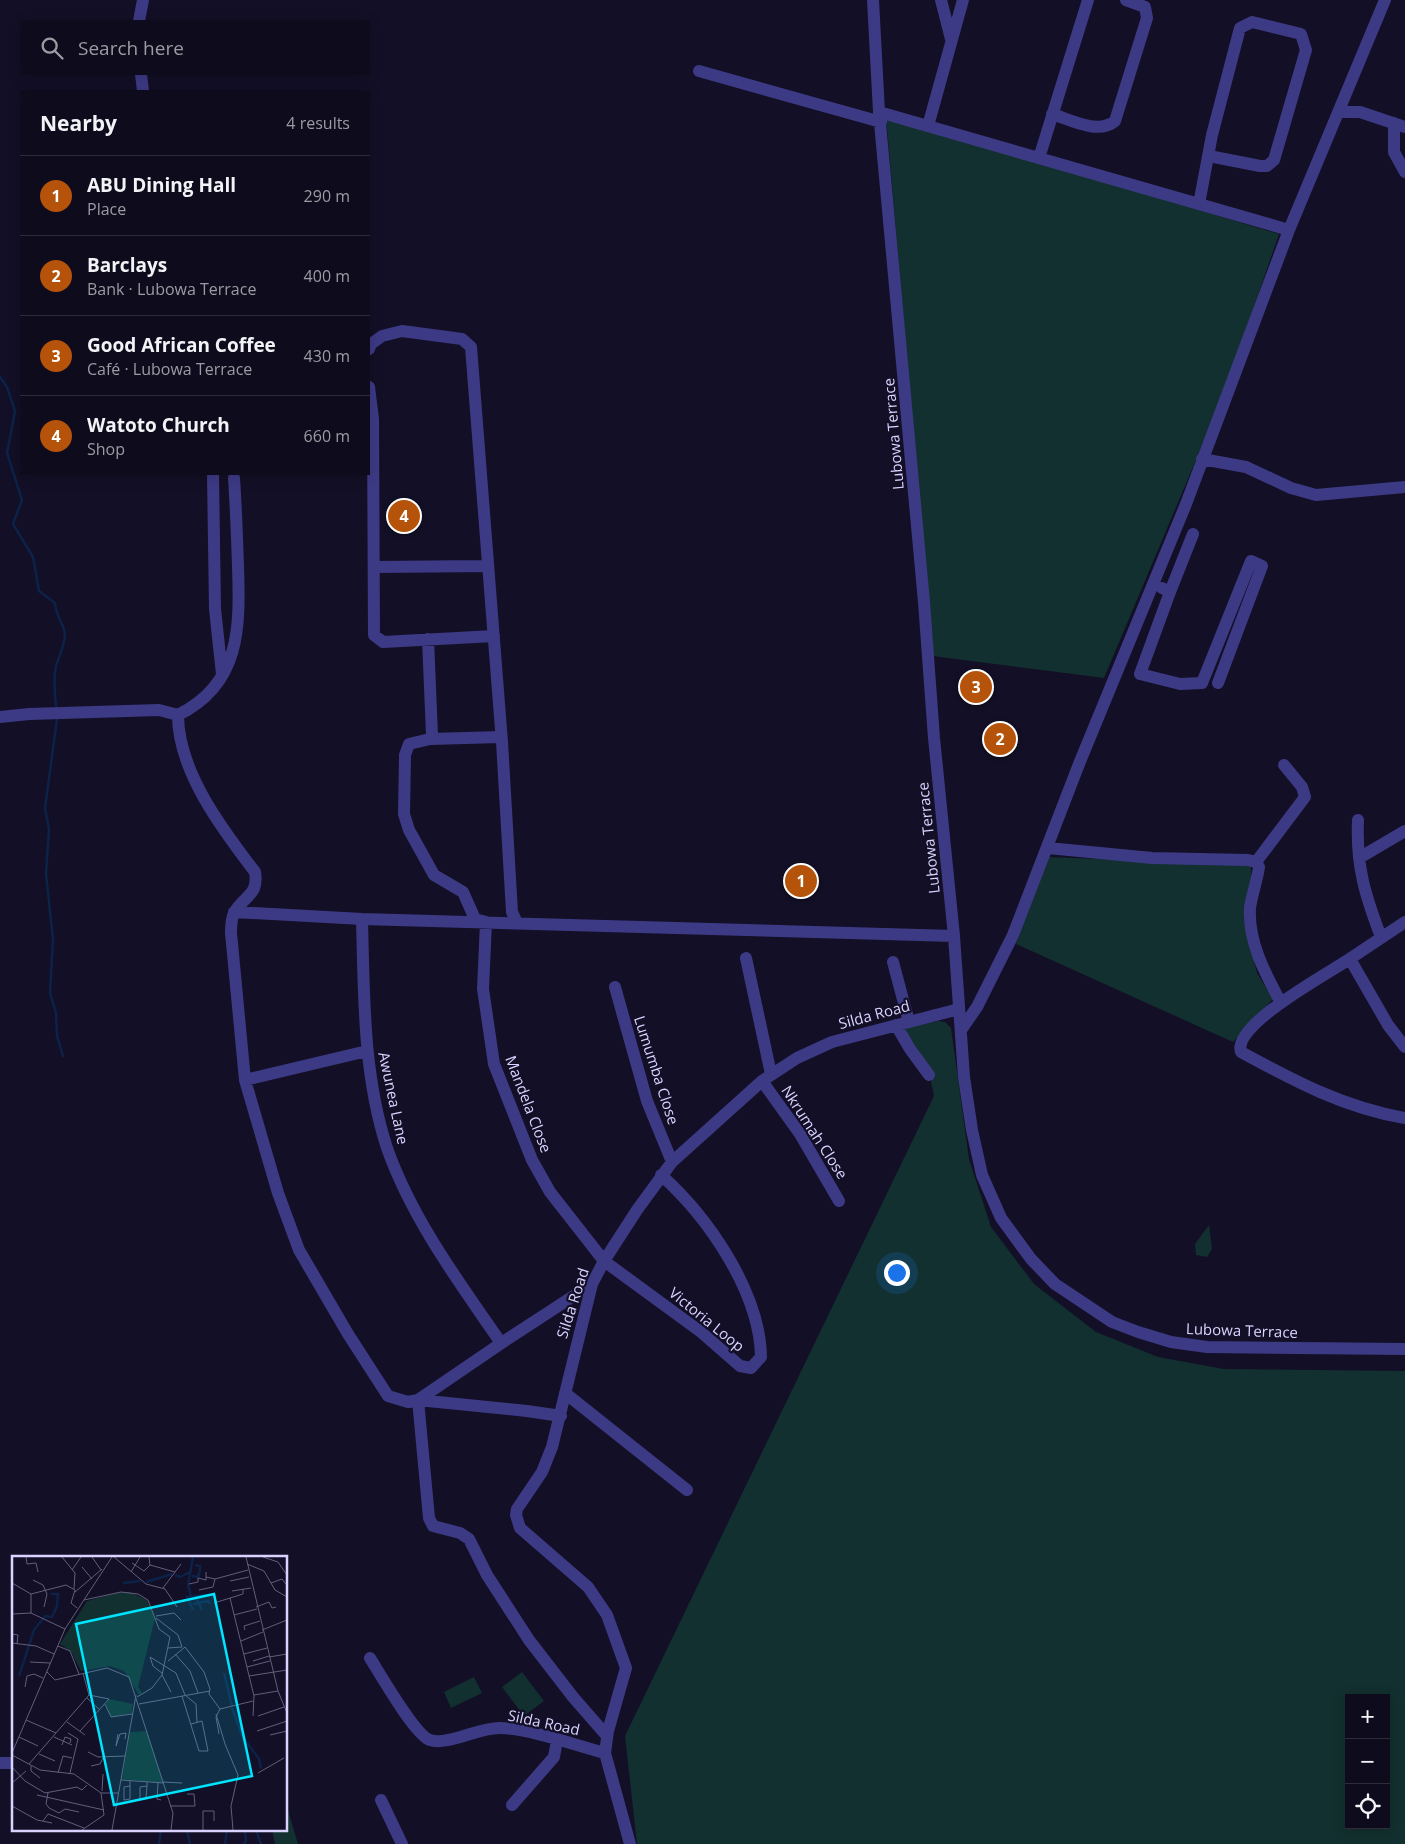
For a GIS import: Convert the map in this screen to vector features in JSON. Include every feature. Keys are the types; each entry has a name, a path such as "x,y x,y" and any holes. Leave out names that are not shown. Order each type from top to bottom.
{"street":[{"path":"139,20 143,0"},
{"name":"Lubowa Terrace","path":"873,0 880,117 959,1009 972,1130 982,1175 1001,1218 1031,1259 1055,1284 1112,1322 1153,1338 1207,1347 1405,1349"},
{"path":"941,0 951,41"},
{"path":"928,126 963,0"},
{"path":"1039,158 1088,0"},
{"path":"1052,114 1098,128 1103,128 1115,121 1147,18 1145,7 1126,0"},
{"path":"961,1030 978,1007 1001,960 1048,848 1079,764 1202,459 1289,230 1385,0"},
{"path":"1199,204 1210,156 1212,135 1240,28 1252,22 1302,34 1306,50 1274,160 1267,166 1260,166 1210,156"},
{"path":"699,72 880,117 928,126 1289,230"},
{"path":"140,75 143,90"},
{"path":"1339,112 1360,112 1400,125 1394,152 1405,172"},
{"path":"370,347 382,336 402,331 462,339 470,347 494,636 512,912 517,923"},
{"path":"370,395 373,419 374,635 383,642 494,636"},
{"path":"1202,459 1246,467 1291,488 1316,495 1405,487"},
{"path":"213,475 215,609 222,674"},
{"path":"0,717 29,714 159,710 178,715 198,704 222,674 234,649 239,622 234,478"},
{"path":"1193,534 1140,674 1180,684 1202,683 1251,561 1262,566 1218,683"},
{"path":"375,567 488,566"},
{"path":"1153,584 1170,592"},
{"path":"428,640 432,735 430,739"},
{"path":"178,715 179,740 211,811 255,872 257,883 255,889 234,912 231,927 231,945 245,1080 275,1184 299,1250 348,1334 388,1396 408,1402 418,1400 561,1416"},
{"path":"486,922 475,919 463,892 434,875 409,830 404,814 405,755 409,744 430,739 501,737"},
{"path":"1256,862 1305,797 1302,787 1284,765"},
{"path":"1358,820 1359,858 1364,891 1381,937"},
{"path":"1359,858 1405,830"},
{"path":"1048,848 1119,855 1248,860 1256,862 1259,867 1250,907 1250,929 1256,949 1281,1002"},
{"path":"234,912 362,919 954,936"},
{"name":"Awunea Lane","path":"362,919 367,1051 380,1121 387,1147 404,1188 452,1271 501,1343"},
{"name":"Mandela Close","path":"486,922 483,989 494,1064 532,1160 550,1192 604,1261"},
{"path":"1405,922 1281,1002 1252,1028 1241,1042 1241,1052 1295,1082 1342,1102 1382,1115 1405,1118"},
{"path":"746,958 767,1078"},
{"path":"1350,959 1388,1025 1405,1047"},
{"path":"893,962 909,1022"},
{"name":"Lumumba Close","path":"615,987 647,1101 672,1162"},
{"name":"Silda Road","path":"630,1844 605,1753 607,1736 626,1668 607,1616 588,1587 520,1528 516,1516 517,1509 542,1472 561,1416 592,1284 604,1261 661,1175 672,1162 767,1078 797,1058 832,1042 959,1009"},
{"path":"896,1025 910,1049 930,1074"},
{"path":"245,1080 367,1051"},
{"name":"Nkrumah Close","path":"767,1078 839,1201"},
{"name":"Victoria Loop","path":"604,1261 701,1332 740,1366 751,1368 758,1364 761,1357 761,1346 755,1318 738,1276 689,1203 661,1175"},
{"path":"418,1400 592,1284"},
{"path":"565,1393 687,1490"},
{"path":"418,1400 429,1518 433,1526 460,1534 469,1539 487,1575 529,1640 572,1697 607,1736"},
{"name":"Silda Road","path":"370,1658 409,1717 429,1740 441,1742 475,1731 499,1728 557,1740 605,1753"},
{"path":"512,1805 554,1757 557,1740"},
{"path":"380,1800 402,1844"}],"green space":[{"path":"886,116 1279,234 1225,391 1104,678 933,656"},
{"path":"1049,857 1251,865 1251,885 1244,915 1257,973 1273,999 1233,1042 1016,944"},
{"path":"938,1021 945,1022 951,1028 969,1159 991,1227 1034,1284 1096,1332 1158,1357 1224,1369 1405,1371 1405,1844 637,1844 625,1736 934,1096 931,1082 934,1073 902,1029"},
{"path":"1209,1225 1212,1249 1207,1257 1196,1255 1195,1244"},
{"path":"522,1672 544,1701 524,1716 502,1687"},
{"path":"474,1677 482,1693 451,1708 444,1692"},
{"path":"288,1810 298,1844 275,1844 272,1832 288,1832"}],"waterway":[{"path":"0,377 7,387 15,411 7,453 22,500 13,524 33,557 39,591 55,603 65,632 64,644 55,671 56,706"},
{"path":"57,719 45,808 49,829 46,873 53,940 50,993 56,1013 57,1036 63,1056"},
{"path":"159,1844 161,1832"},
{"path":"187,1832 190,1844"},
{"path":"225,1844 227,1832"},
{"path":"244,1844 246,1841 245,1832"},
{"path":"257,1832 261,1844"}],"place":[{"name":"Watoto Church","path":"404,516"},
{"name":"Good African Coffee","path":"976,687"},
{"name":"Barclays","path":"1000,739"},
{"name":"ABU Dining Hall","path":"801,881"}]}
